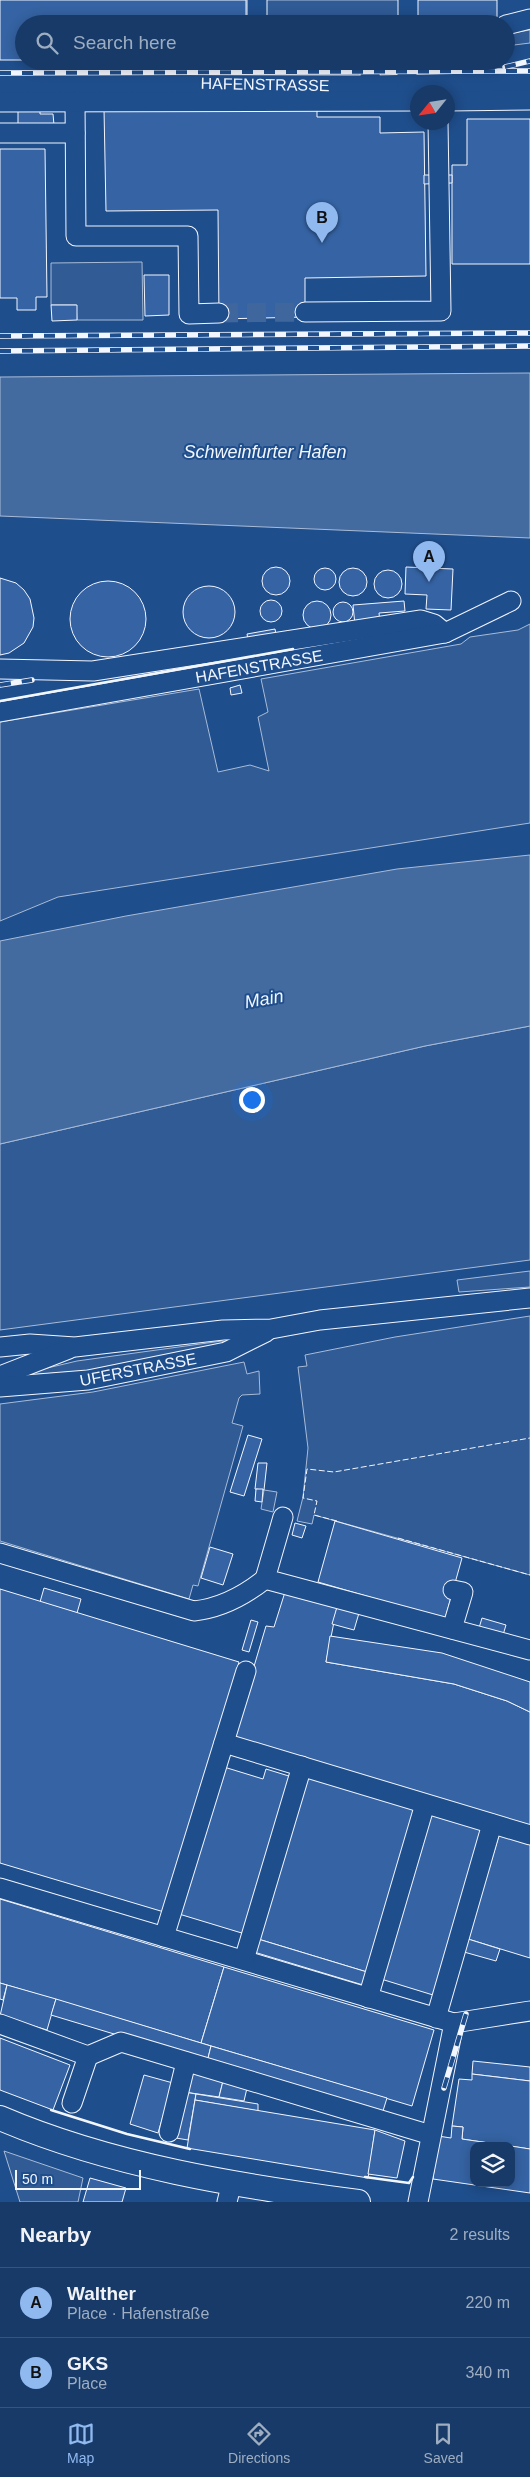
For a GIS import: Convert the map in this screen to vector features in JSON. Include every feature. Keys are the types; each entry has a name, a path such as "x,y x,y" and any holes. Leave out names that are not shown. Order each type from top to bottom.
{"main road":[{"path":"0,2118 97,2152 194,2175 230,2192 358,2202"}],"street":[{"path":"257,0 257,15"},
{"path":"408,0 408,15"},
{"path":"515,23 530,19"},
{"path":"127,70 127,82"},
{"path":"370,70 371,85"},
{"path":"406,84 407,70"},
{"name":"HAFENSTRASSE","path":"0,84 127,82 371,85 530,82"},
{"path":"0,102 410,100"},
{"path":"455,100 530,100"},
{"path":"75,101 76,236 188,236 189,314 219,313"},
{"path":"305,312 441,311 438,130"},
{"path":"0,133 75,133"},
{"name":"HAFENSTRASSE","path":"0,712 445,633 512,601"},
{"path":"0,669 92,671 421,620 434,624 445,633"},
{"path":"334,634 336,652"},
{"name":"UFERSTRASSE","path":"0,1347 30,1344 75,1347 223,1330 271,1329 320,1320 530,1298"},
{"name":"UFERSTRASSE","path":"0,1387 88,1380 226,1352 271,1329"},
{"name":"UFERSTRASSE","path":"0,1376 75,1347"},
{"path":"0,1553 194,1611 207,1610 231,1600 265,1579 283,1517"},
{"path":"265,1579 530,1650"},
{"path":"452,1629 462,1592 453,1590"},
{"path":"164,1937 246,1671"},
{"path":"224,1743 530,1835"},
{"path":"244,1960 302,1766"},
{"path":"368,1998 426,1804"},
{"path":"436,2018 492,1824"},
{"path":"0,1888 454,2023 530,2011"},
{"path":"418,2202 454,2023"},
{"path":"0,2024 88,2056 121,2042 431,2134"},
{"path":"72,2103 88,2056"},
{"path":"169,2132 186,2062"}],"shaded area":[{"path":"264,0 401,0 400,15 264,15"},
{"path":"530,30 530,43 515,45 515,32"},
{"path":"142,262 143,320 77,320 76,305 51,305 51,263"},
{"path":"530,624 530,823 58,897 0,921 0,722 199,689 218,772 250,765 269,771 258,717 268,712 261,679 461,644 470,637 518,630"},
{"path":"530,1026 530,1260 0,1330 0,1144 425,1046"},
{"path":"530,1271 530,1287 459,1292 457,1280"},
{"path":"530,1316 530,1575 314,1515 312,1524 297,1521 303,1497 308,1448 298,1367 307,1366 305,1355 395,1337"},
{"path":"222,1341 226,1343 96,1370 29,1375 39,1370 77,1361"},
{"path":"244,1362 247,1374 259,1371 260,1394 242,1395 239,1398 232,1423 243,1426 198,1586 193,1585 189,1599 0,1541 0,1404 93,1392"},
{"path":"264,1490 277,1492 273,1512 261,1509"},
{"path":"4,2151 83,2178 78,2202 20,2202"}],"water":[{"name":"Schweinfurter Hafen","path":"530,373 530,538 0,516 0,377"},
{"name":"Main","path":"530,855 530,1026 425,1046 0,1144 0,941 126,916 397,869"}],"building":[{"path":"0,0 246,0 246,15 15,15 15,60 0,60"},
{"path":"417,0 497,0 497,15 417,15"},
{"path":"317,106 317,117 380,117 380,133 424,132 426,276 305,278 305,317 219,319 218,210 106,211 104,109"},
{"path":"18,111 40,111 40,114 53,114 54,125 18,125"},
{"path":"467,119 530,119 530,264 452,264 452,165 467,165"},
{"path":"0,149 45,149 47,297 36,297 36,310 17,310 17,298 0,298"},
{"path":"424,175 452,175 452,183 424,184"},
{"path":"144,275 169,275 169,315 145,316"},
{"path":"51,305 77,305 77,320 52,321"},
{"path":"276,567 286,571 290,581 286,591 276,595 266,591 262,581 266,571"},
{"path":"406,567 453,569 451,610 426,609 427,595 405,594"},
{"path":"325,568 333,571 336,579 333,587 325,590 317,587 314,579 317,571"},
{"path":"353,568 363,572 367,582 363,592 353,596 343,592 339,582 343,572"},
{"path":"388,570 398,574 402,584 398,594 388,598 378,594 374,584 378,574"},
{"path":"0,578 16,583 24,590 30,599 34,618 33,627 24,643 9,653 0,655"},
{"path":"101,581 115,581 129,587 140,598 146,612 143,634 135,646 115,657 101,657 87,651 76,640 70,626 70,612 76,598 87,587"},
{"path":"209,586 219,588 227,594 233,602 235,612 233,622 227,630 219,636 209,638 199,636 191,630 185,622 183,612 185,602 191,594 199,588"},
{"path":"271,600 279,603 282,611 279,619 271,622 263,619 260,611 263,603"},
{"path":"317,601 327,605 331,615 327,625 317,629 307,625 303,615 307,605"},
{"path":"404,601 405,611 379,613 380,623 355,625 353,605"},
{"path":"343,602 350,605 353,612 350,619 343,622 336,619 333,612 336,605"},
{"path":"275,629 278,646 250,651 247,634"},
{"path":"240,685 242,693 231,695 230,688"},
{"path":"248,1435 262,1439 244,1496 230,1492"},
{"path":"258,1463 267,1463 264,1490 255,1489"},
{"path":"256,1489 263,1489 262,1502 255,1501"},
{"path":"335,1521 462,1558 445,1619 318,1582"},
{"path":"295,1523 306,1526 302,1538 292,1535"},
{"path":"210,1547 233,1554 223,1585 201,1578"},
{"path":"44,1588 81,1599 77,1613 40,1602"},
{"path":"0,1589 239,1662 164,1912 0,1863"},
{"path":"285,1592 337,1607 326,1662 454,1684 507,1701 530,1712 530,1826 233,1737 266,1626 274,1627"},
{"path":"337,1607 359,1613 354,1630 332,1624"},
{"path":"482,1618 506,1625 503,1635 479,1628"},
{"path":"251,1620 258,1622 249,1652 242,1650"},
{"path":"330,1636 442,1653 530,1682 530,1712 507,1701 454,1684 326,1662"},
{"path":"224,1767 263,1779 266,1769 292,1777 245,1934 179,1914"},
{"path":"307,1776 416,1809 367,1972 258,1939"},
{"path":"430,1813 482,1828 433,1995 381,1979"},
{"path":"499,1835 530,1844 530,1958 468,1939"},
{"path":"0,1899 224,1967 201,2043 0,1983"},
{"path":"258,1939 367,1972 363,1985 254,1952"},
{"path":"468,1939 500,1949 496,1961 464,1952"},
{"path":"224,1967 434,2030 412,2106 201,2043"},
{"path":"0,1983 7,1985 3,2000 0,1999"},
{"path":"7,1985 56,1999 47,2030 0,2016"},
{"path":"56,1999 211,2046 207,2062 51,2015"},
{"path":"0,2038 70,2065 53,2110 0,2090"},
{"path":"211,2046 387,2098 382,2114 207,2062"},
{"path":"473,2061 530,2067 530,2081 472,2074"},
{"path":"190,2072 223,2081 219,2097 184,2092"},
{"path":"472,2074 530,2081 530,2149 515,2147 515,2142 482,2142 462,2139 463,2127 452,2126 459,2079 472,2080"},
{"path":"144,2075 173,2083 158,2133 130,2124"},
{"path":"223,2081 247,2088 244,2101 219,2097"},
{"path":"184,2092 196,2094 188,2140 176,2138"},
{"path":"196,2094 258,2104 258,2111 195,2100"},
{"path":"195,2100 375,2130 368,2178 187,2148"},
{"path":"452,2126 463,2127 462,2139 482,2142 470,2142 470,2184 433,2179 438,2136 451,2138"},
{"path":"375,2130 405,2141 397,2178 368,2174"},
{"path":"515,2147 530,2149 530,2193 488,2187 515,2187"},
{"path":"90,2178 126,2188 122,2202 83,2202"}],"tunnel":[{"path":"219,313 305,312"}],"railway":[{"path":"515,65 530,61"},
{"path":"0,73 530,71"},
{"path":"0,336 530,333"},
{"path":"0,351 530,346"},
{"path":"0,685 32,680"},
{"path":"444,2088 466,2014"}],"fence":[{"path":"337,1521 314,1515 317,1501 303,1498 307,1469 334,1472 530,1438"},
{"path":"398,1538 530,1575"}],"wall":[{"path":"0,701 293,649"},
{"path":"51,2110 127,2134 190,2149"},
{"path":"365,2177 409,2183 413,2177"}],"place":[{"name":"GKS","path":"322,243"},
{"name":"Walther","path":"429,582"}]}
